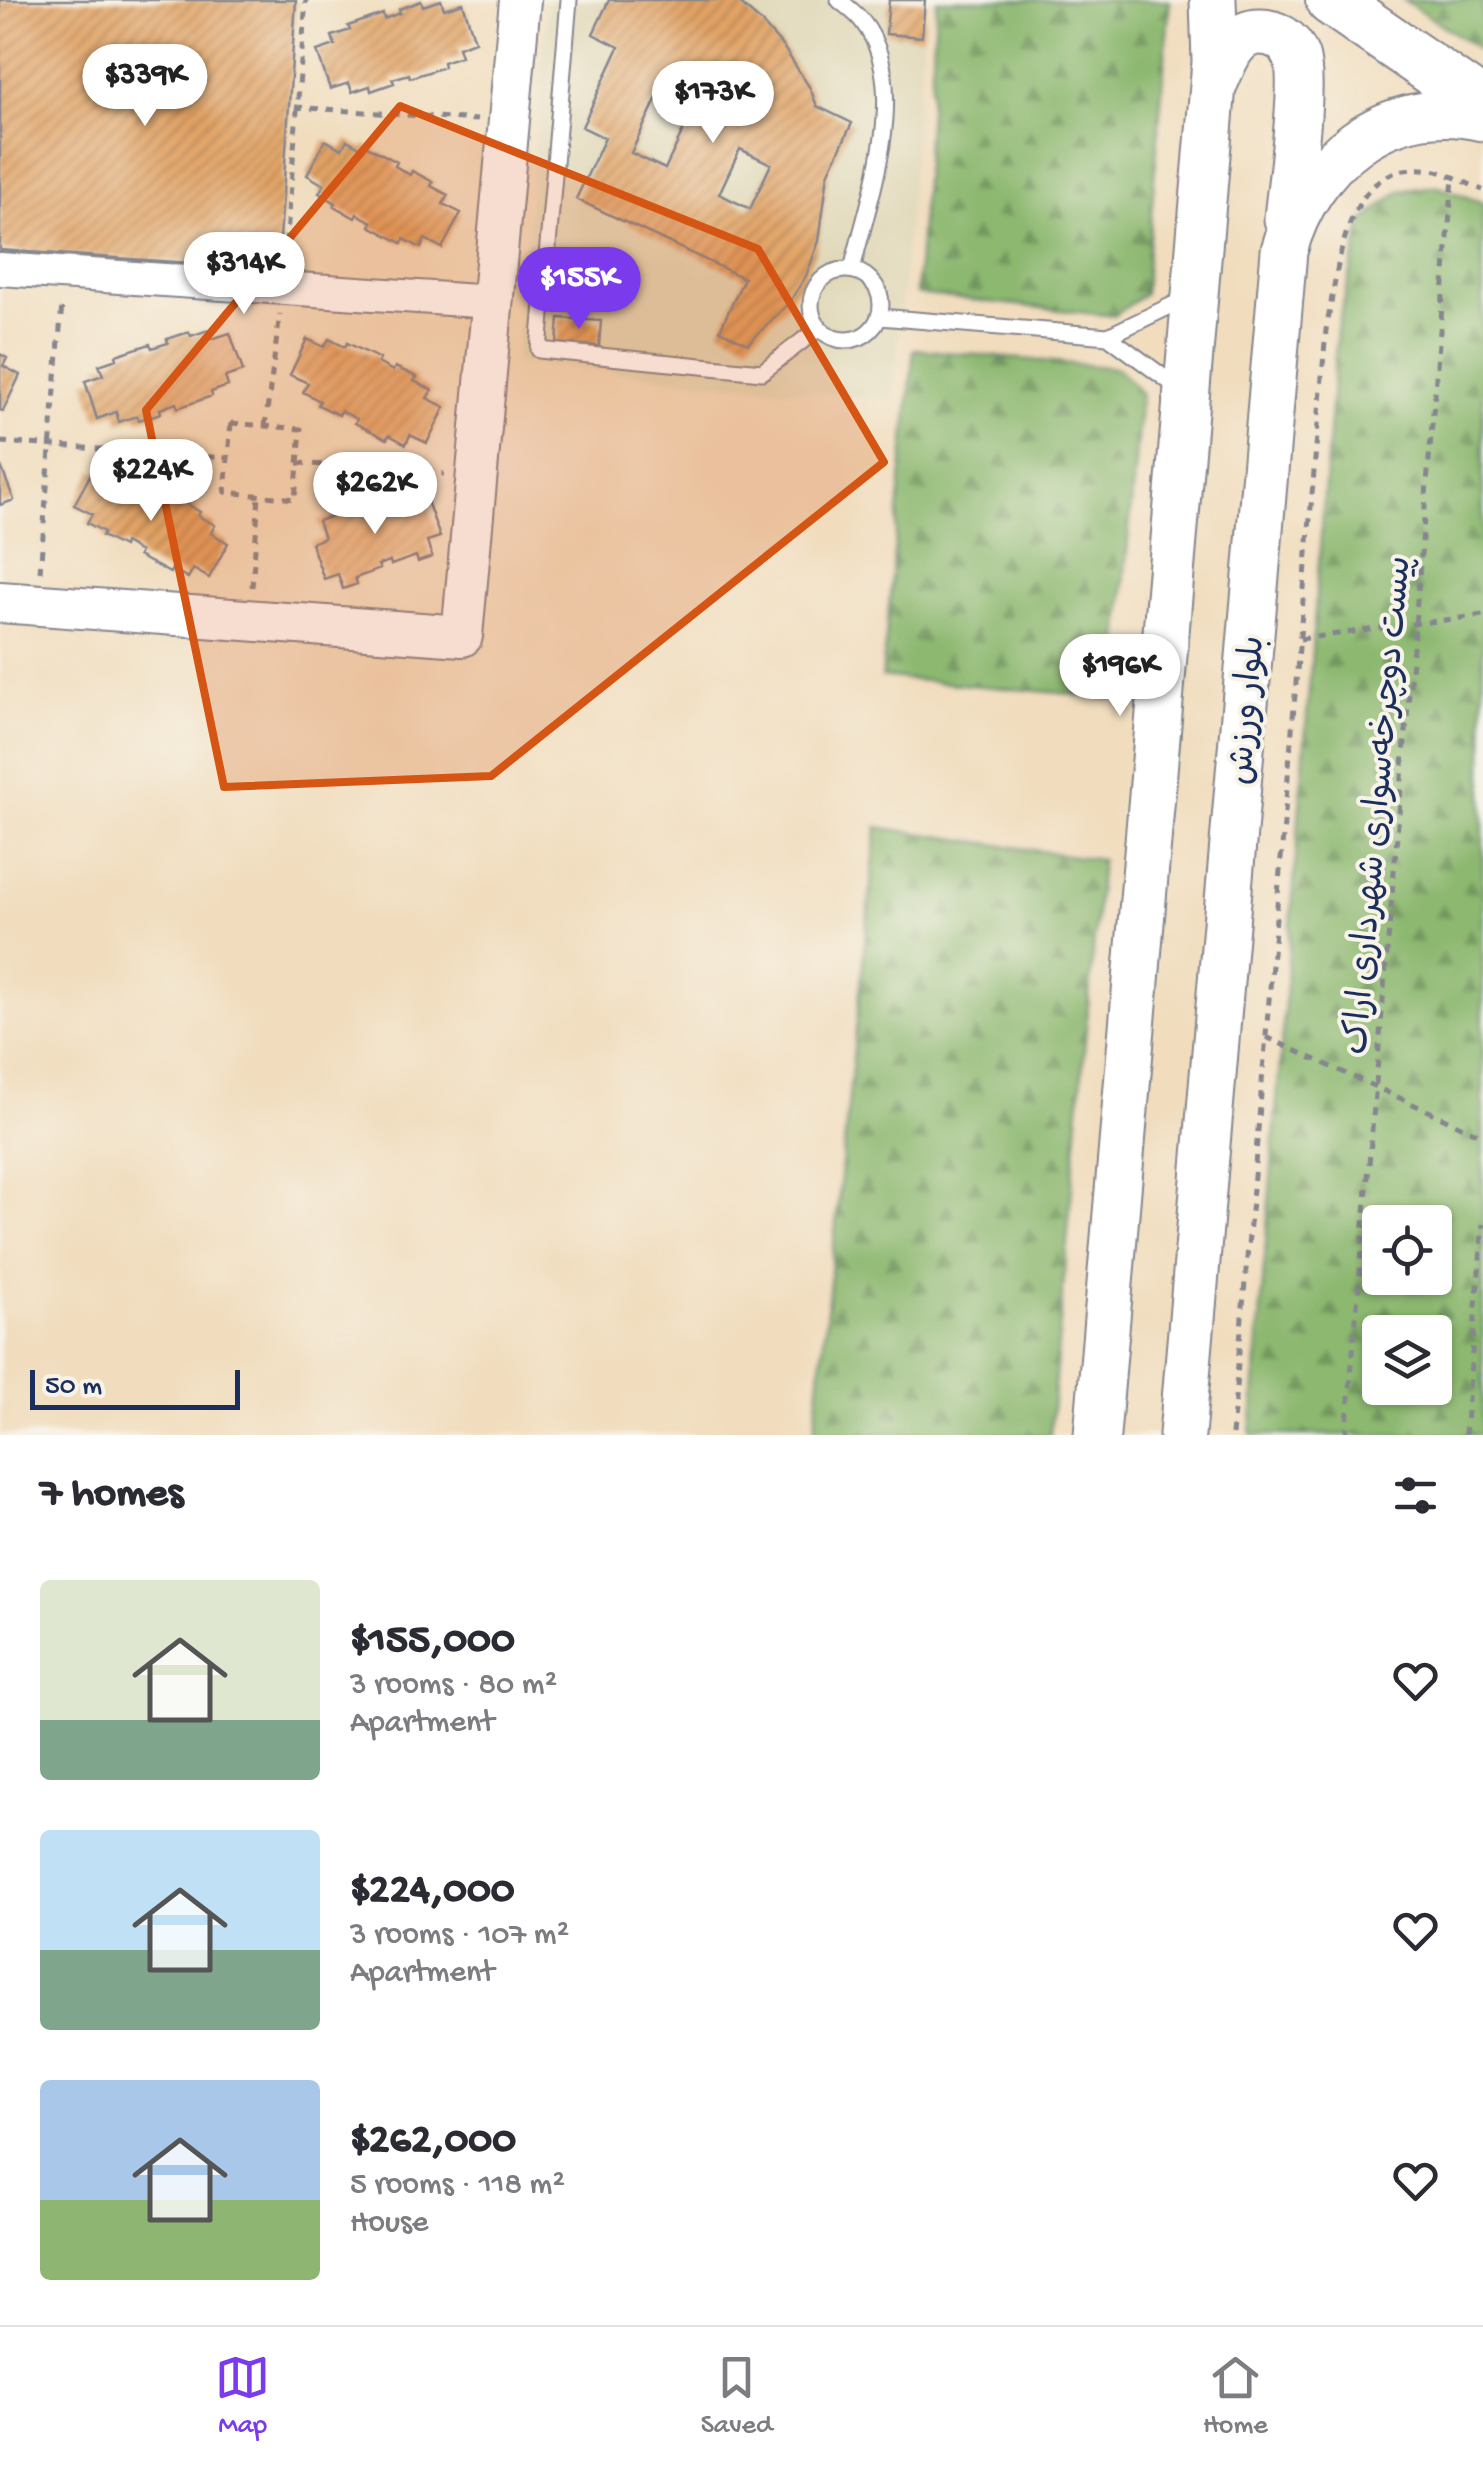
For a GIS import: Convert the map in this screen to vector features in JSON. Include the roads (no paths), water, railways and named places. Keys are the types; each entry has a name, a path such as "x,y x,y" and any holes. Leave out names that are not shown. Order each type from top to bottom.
{"main road":[{"path":"1097,1435 1217,39 1213,0"},
{"path":"1331,0 1483,104"},
{"path":"1213,86 1233,44 1252,32 1273,33 1296,54 1298,103 1284,251"},
{"name":"بلوار ورزش","path":"1182,1435 1284,251 1291,225 1310,188 1358,140 1392,124 1427,116 1483,118"}],"street":[{"path":"18,604 462,636 520,0"},
{"path":"0,269 492,302"}],"lane":[{"path":"569,0 539,350 762,372 819,328"},
{"path":"839,0 862,21 879,51 886,92 877,178 852,270"},
{"path":"852,270 864,274 880,292 880,317 874,328 853,340 828,336 819,328 810,305 812,292 828,274 852,270"},
{"path":"880,317 1108,336 1194,294"},
{"path":"1108,336 1186,394"}]}
